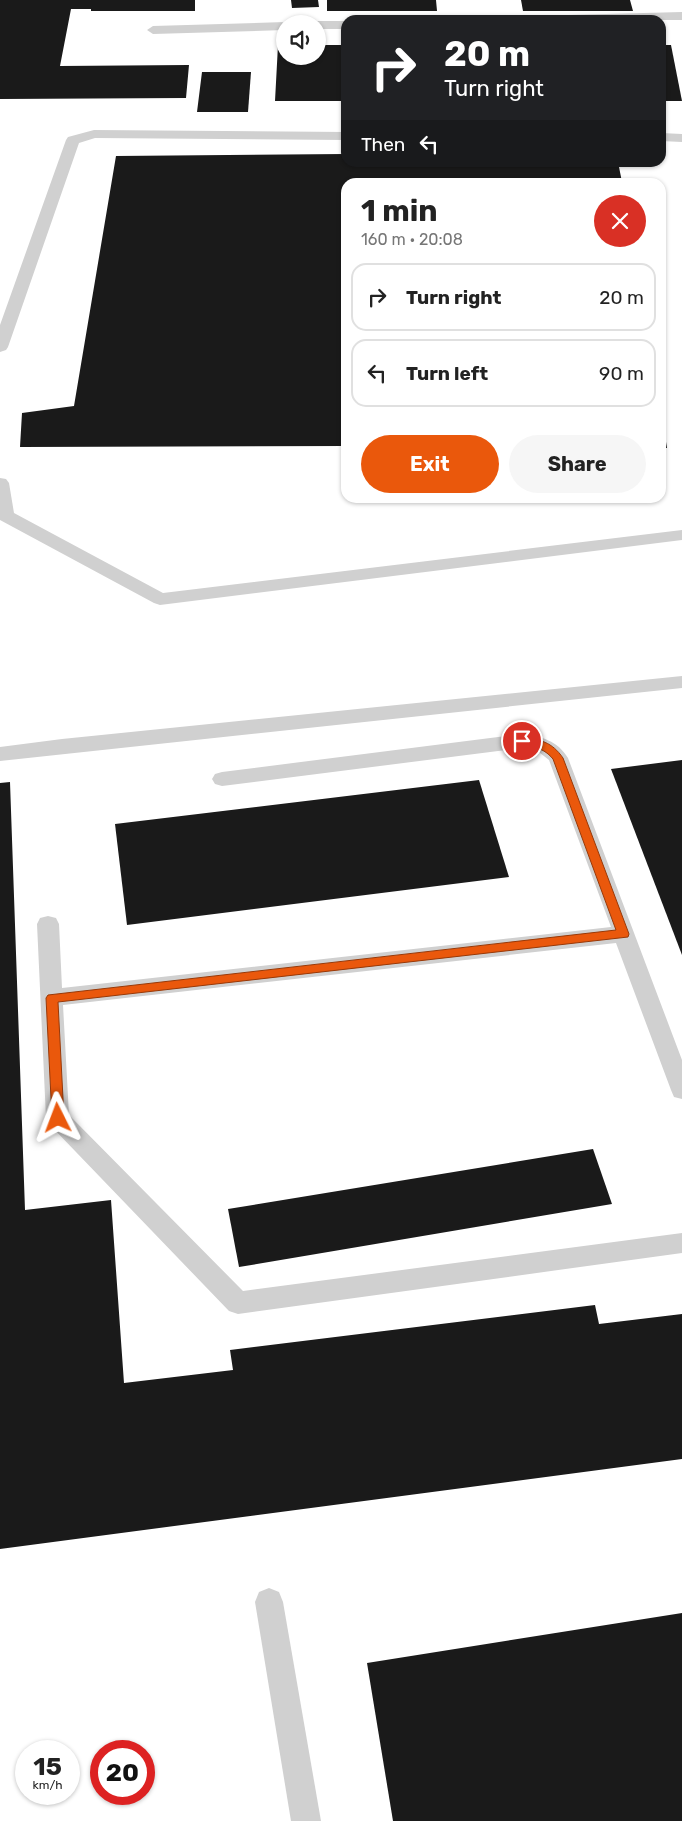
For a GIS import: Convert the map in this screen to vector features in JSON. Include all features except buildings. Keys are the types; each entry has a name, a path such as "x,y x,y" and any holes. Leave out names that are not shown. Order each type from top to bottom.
{"lane":[{"path":"666,16 682,16"},
{"path":"326,25 341,25"},
{"path":"153,30 276,26"},
{"path":"0,347 72,140 94,134 341,136"},
{"path":"666,138 682,140"},
{"path":"0,483 6,516 160,599 682,535"},
{"path":"0,754 682,682"},
{"path":"222,779 522,741 537,742 550,748 558,758 682,1090"},
{"path":"48,924 58,1118 238,1303 682,1243"},
{"path":"52,998 624,934"},
{"path":"269,1602 306,1821"}],"route":[{"path":"58,1118 52,998 624,934 558,758 550,748 537,742 522,741"}]}
